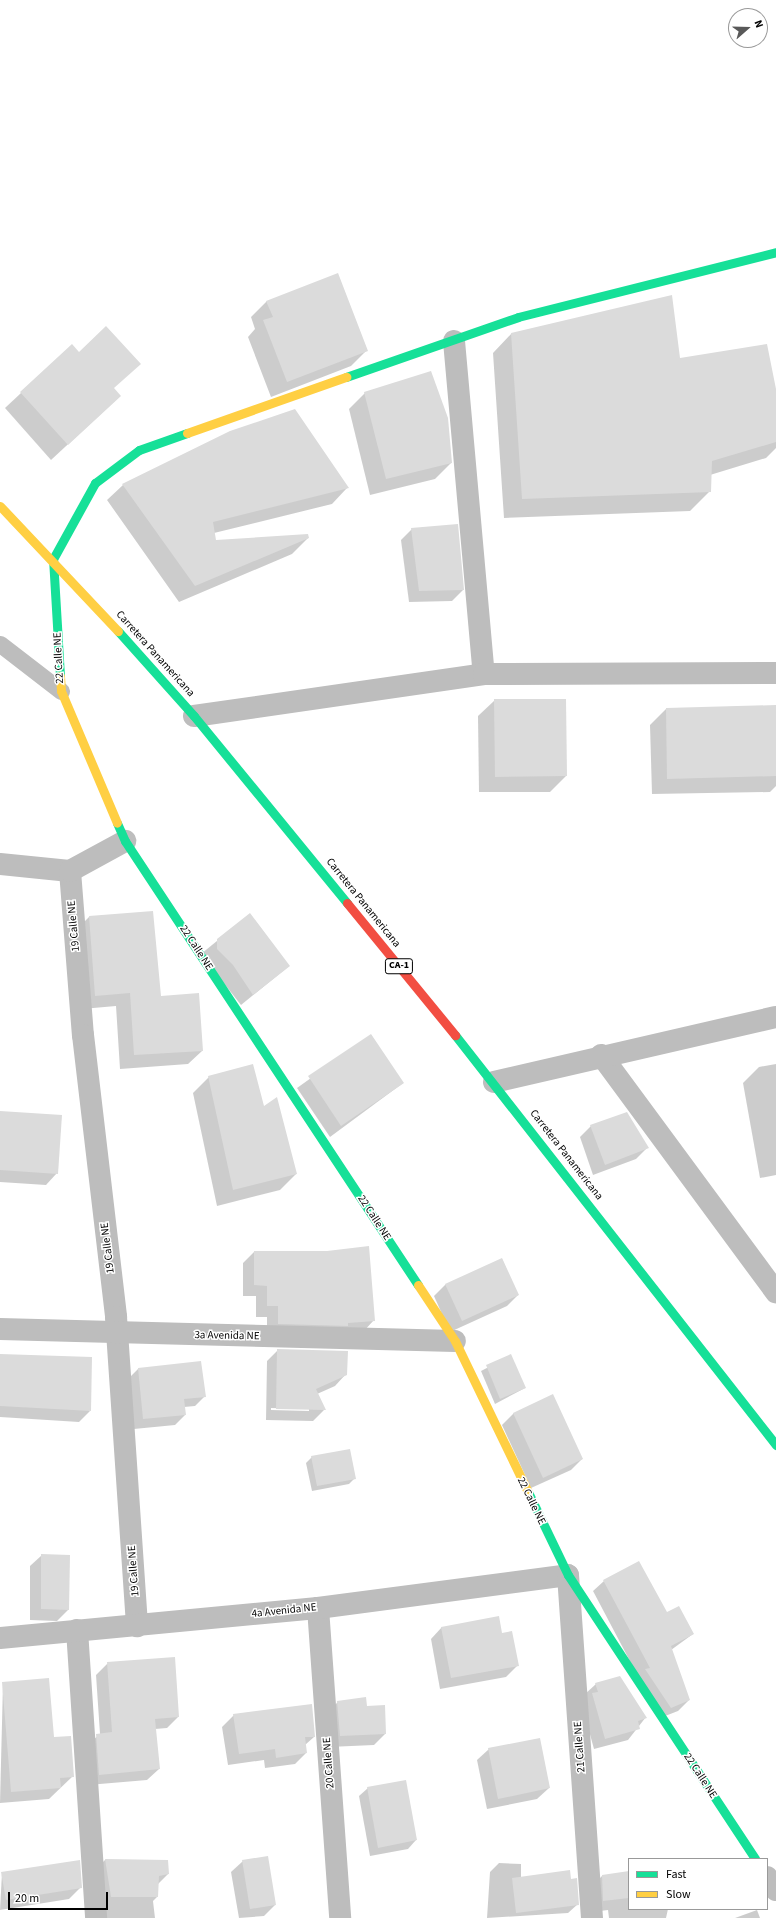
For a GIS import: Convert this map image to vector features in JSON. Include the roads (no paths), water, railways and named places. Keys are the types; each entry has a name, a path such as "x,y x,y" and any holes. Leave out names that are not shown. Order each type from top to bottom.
{"main road":[{"path":"53,559 95,483 139,450 454,341 518,317 776,252"},
{"name":"Carretera Panamericana","path":"0,506 53,559 194,716 494,1082 776,1445"},
{"name":"22 Calle NE","path":"53,559 61,691 125,841 455,1341 568,1575 754,1858"}],"street":[{"path":"454,341 484,674"},
{"path":"194,716 484,674 776,673"},
{"path":"0,864 70,871 125,841"},
{"name":"19 Calle NE","path":"70,871 83,1035 117,1333 137,1626"},
{"path":"494,1082 601,1055 776,1017"},
{"path":"601,1055 776,1292"},
{"name":"3a Avenida NE","path":"0,1328 117,1333 455,1341"},
{"name":"4a Avenida NE","path":"0,1638 318,1608 568,1575"},
{"name":"21 Calle NE","path":"568,1575 592,1918"},
{"name":"20 Calle NE","path":"318,1608 340,1918"},
{"path":"77,1630 96,1918"},
{"path":"768,1878 776,1890"}],"lane":[{"path":"0,644 61,691"}]}
